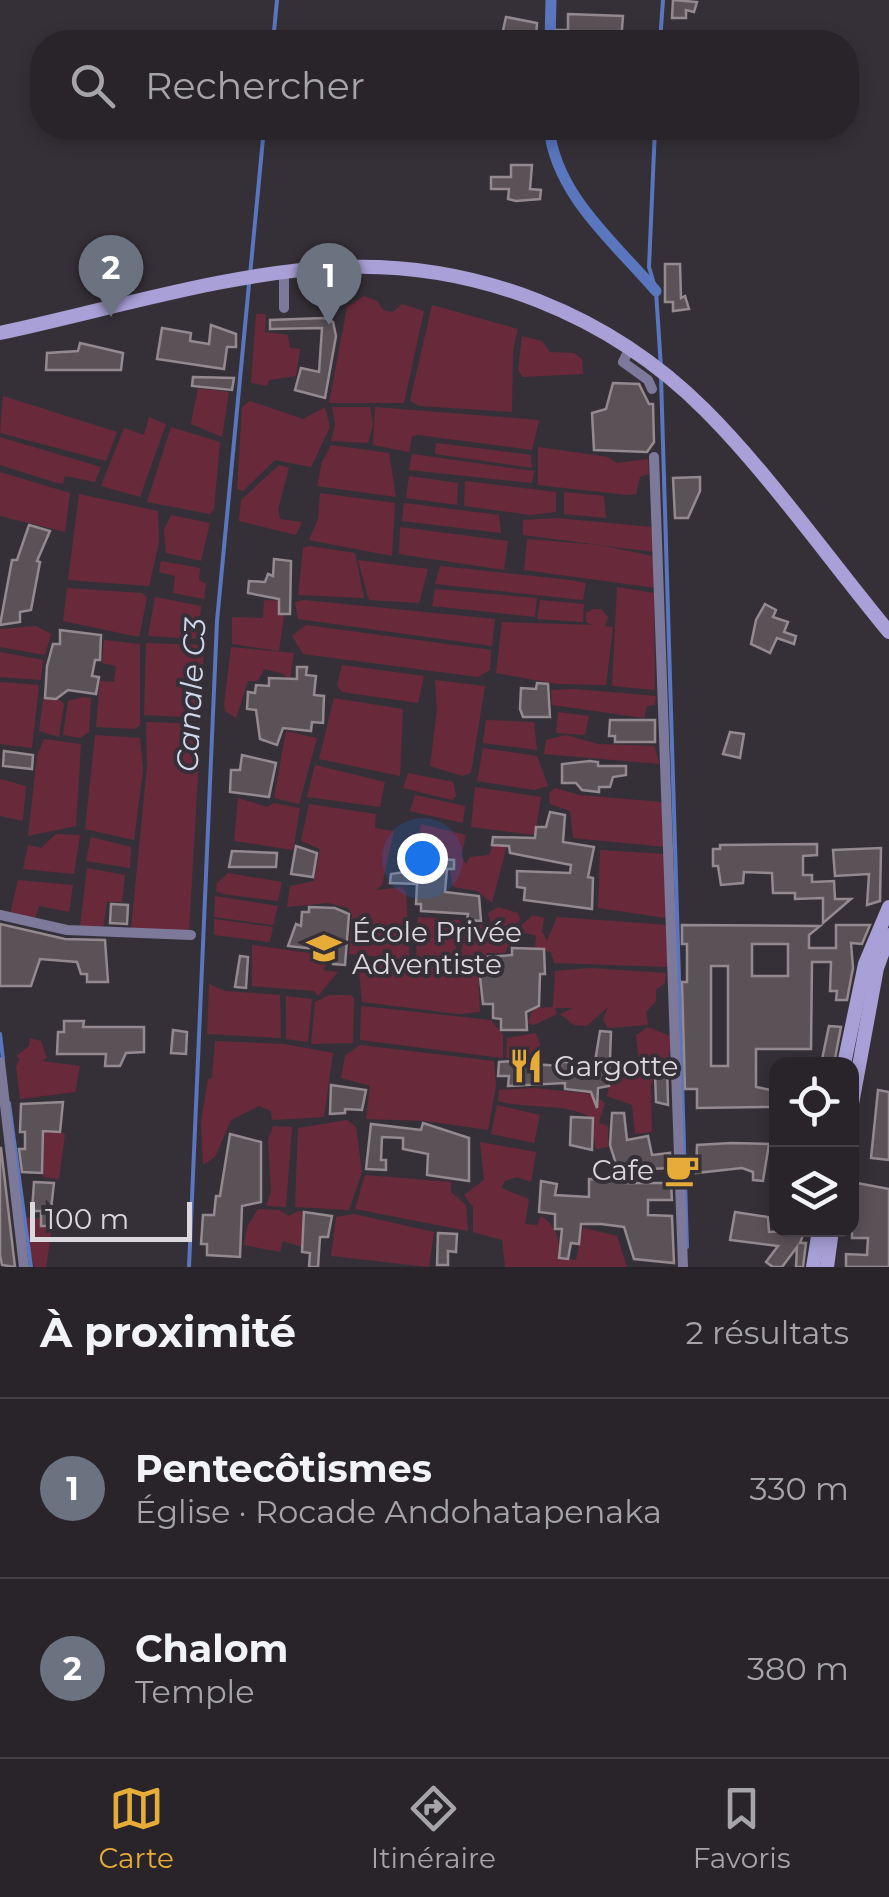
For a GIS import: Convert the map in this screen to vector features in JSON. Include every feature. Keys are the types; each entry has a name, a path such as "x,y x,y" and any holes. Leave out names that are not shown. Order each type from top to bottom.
{"main road":[{"path":"0,333 284,273 376,268 501,286 558,308 637,353 678,385 708,413 889,632"},
{"path":"845,1057 865,964 889,907"},
{"path":"859,1066 874,983 889,935"},
{"path":"813,1267 818,1237"},
{"path":"827,1267 831,1237"}],"street":[{"path":"284,273 284,308"},
{"path":"637,353 623,362 648,380 652,389"},
{"path":"654,456 684,1267"},
{"path":"0,915 67,930 191,935"},
{"path":"0,1062 24,1267"}],"shaded area":[{"path":"364,296 377,301 383,310 393,312 402,304 424,311 404,403 329,403 347,307"},
{"path":"432,305 518,329 513,351 512,412 420,406 410,401"},
{"path":"256,314 266,314 265,332 288,335 290,348 300,349 296,376 269,380 267,386 251,383"},
{"path":"522,336 542,341 550,352 574,353 582,359 583,374 523,377 518,370"},
{"path":"198,388 229,392 222,437 191,424"},
{"path":"3,396 117,432 106,461 0,433"},
{"path":"250,401 303,419 325,407 330,427 311,467 275,460 243,491 237,489 242,407"},
{"path":"332,407 370,407 373,425 368,443 331,441 335,425"},
{"path":"375,407 539,420 532,450 418,435 412,436 409,452 373,445"},
{"path":"149,417 166,424 140,497 101,486 124,428 144,435"},
{"path":"171,427 220,442 214,509 210,514 147,502"},
{"path":"0,437 101,467 95,482 65,476 63,484 57,483 0,465"},
{"path":"436,443 531,455 532,468 435,454"},
{"path":"331,445 389,453 396,497 317,486 322,462"},
{"path":"538,447 608,457 617,463 648,459 649,474 640,477 636,494 628,495 538,485"},
{"path":"412,454 534,471 532,483 409,470"},
{"path":"279,465 289,468 278,509 280,519 302,522 296,535 239,521 241,500"},
{"path":"0,472 70,493 65,532 0,516"},
{"path":"409,476 458,483 457,505 406,498"},
{"path":"465,481 556,492 556,512 531,515 464,506"},
{"path":"564,492 604,496 606,518 564,514"},
{"path":"320,493 395,503 392,556 309,540 318,519"},
{"path":"79,494 158,511 159,542 149,586 68,580"},
{"path":"404,503 499,515 501,533 402,521"},
{"path":"171,515 210,523 201,561 166,553 164,530"},
{"path":"557,518 651,527 654,552 523,535 523,520"},
{"path":"400,527 508,541 504,570 399,554"},
{"path":"527,539 600,545 657,557 656,588 524,570"},
{"path":"303,548 355,553 364,598 298,595"},
{"path":"358,560 428,569 419,603 369,600"},
{"path":"161,561 200,568 199,580 206,584 204,599 173,593 175,576 159,572"},
{"path":"440,566 586,583 583,600 435,584"},
{"path":"617,587 654,593 655,690 612,686"},
{"path":"67,588 142,593 147,598 139,637 63,621"},
{"path":"435,589 537,598 535,617 432,606"},
{"path":"155,597 201,606 198,639 148,636"},
{"path":"264,600 286,601 279,651 232,644 232,617 263,618"},
{"path":"540,600 584,604 583,622 537,619"},
{"path":"295,602 495,619 492,646 298,619"},
{"path":"601,609 608,617 605,626 613,627 606,685 558,684 496,673 502,622 592,625 586,622 586,613"},
{"path":"306,625 491,650 490,670 478,677 303,654 292,636"},
{"path":"36,626 51,634 45,655 0,647 0,629"},
{"path":"104,640 140,644 140,725 135,729 96,727 100,681 114,682 116,666 102,663"},
{"path":"146,643 204,645 201,718 144,715"},
{"path":"231,647 294,653 289,685 284,674 264,669 258,681 248,681 236,718 225,711 224,705"},
{"path":"0,652 43,660 41,680 0,677"},
{"path":"342,665 424,676 418,703 342,692 337,686"},
{"path":"435,680 485,686 471,773 462,776 430,766 437,710"},
{"path":"0,682 39,685 32,748 0,744"},
{"path":"551,690 656,696 655,705 647,706 644,718 552,705"},
{"path":"56,697 64,704 59,737 39,731 43,701"},
{"path":"91,698 89,732 80,738 63,735 68,701"},
{"path":"334,698 403,709 400,776 319,759"},
{"path":"558,712 589,716 585,735 556,733"},
{"path":"486,720 534,722 537,750 483,743"},
{"path":"146,722 201,724 189,931 131,929 147,766"},
{"path":"286,731 317,738 299,804 274,798"},
{"path":"95,735 140,738 143,770 134,840 85,829"},
{"path":"566,735 598,744 654,746 660,764 544,754 546,740"},
{"path":"44,739 81,744 76,826 28,836 37,756"},
{"path":"483,748 537,756 548,786 534,790 477,781"},
{"path":"315,765 385,782 380,807 307,797"},
{"path":"408,773 453,782 456,796 452,800 403,788"},
{"path":"0,779 26,786 23,821 0,816"},
{"path":"475,787 541,797 535,835 471,827"},
{"path":"555,788 579,795 662,802 665,847 573,838 570,811 550,804 549,793"},
{"path":"415,795 465,806 463,823 410,811"},
{"path":"238,798 267,807 274,803 300,808 293,850 234,841"},
{"path":"309,804 376,814 375,828 394,831 382,885 376,890 402,887 406,893 410,960 349,954 352,914 348,908 328,903 287,907 290,886 314,881 320,849 301,841"},
{"path":"421,824 466,835 461,856 466,864 470,857 489,855 493,845 507,845 492,903 477,891 453,887 450,871 455,870 455,859 417,849"},
{"path":"56,834 80,835 74,874 23,869 28,845 41,848"},
{"path":"91,837 131,847 130,868 86,861"},
{"path":"600,850 664,854 666,918 598,908"},
{"path":"87,868 125,875 122,902 107,902 103,929 80,927"},
{"path":"228,873 282,882 278,901 216,891 217,883"},
{"path":"18,880 73,885 69,912 39,906 35,919 10,914"},
{"path":"215,896 278,906 273,925 214,917"},
{"path":"498,907 518,913 520,919 514,929 501,927 514,932 505,953 487,953 478,966 459,963 466,925 492,925 488,913"},
{"path":"533,915 544,918 542,931 547,941 557,917 668,925 668,967 554,963 551,952 535,949 536,936 516,930"},
{"path":"418,917 460,920 454,963 416,959"},
{"path":"214,919 273,927 270,942 214,935"},
{"path":"252,945 331,956 323,970 338,972 318,996 314,991 252,986"},
{"path":"358,961 478,970 480,1012 458,1014 362,1002"},
{"path":"590,968 666,973 665,983 656,990 656,1001 646,1012 648,1025 608,1028 603,1020 608,1007 587,1026 574,1025 560,1014 573,1008 555,1008 557,1014 534,1025 527,1023 534,1008 553,1007 555,971"},
{"path":"209,984 225,991 280,995 281,1038 207,1034"},
{"path":"329,995 351,995 354,999 353,1043 311,1044 315,1002"},
{"path":"286,996 312,999 308,1042 286,1039"},
{"path":"361,1006 491,1020 503,1035 503,1058 360,1040"},
{"path":"648,1027 672,1037 668,1059 639,1063 636,1035"},
{"path":"536,1033 543,1052 541,1060 506,1058 507,1038"},
{"path":"30,1038 41,1041 47,1058 42,1061 80,1066 75,1092 20,1099 16,1066 20,1059 16,1056 29,1046"},
{"path":"215,1041 284,1044 333,1053 324,1117 272,1120 271,1111 259,1106 231,1120 215,1157 203,1165 201,1121 208,1079 212,1078"},
{"path":"360,1045 494,1061 496,1086 488,1130 426,1121 366,1119 370,1086 341,1078 345,1056"},
{"path":"656,1069 651,1085 652,1132 635,1134 632,1105 607,1096 612,1072"},
{"path":"534,1088 593,1094 605,1103 599,1123 608,1126 608,1147 596,1149 590,1117 580,1112 498,1101 499,1090"},
{"path":"497,1105 540,1115 534,1143 491,1134"},
{"path":"347,1120 356,1127 362,1172 349,1210 295,1207 298,1128"},
{"path":"273,1126 292,1127 286,1207 266,1206 271,1192 268,1140"},
{"path":"39,1128 65,1134 59,1179 43,1177 44,1147"},
{"path":"480,1142 536,1152 531,1182 517,1177 505,1181 501,1188 529,1199 525,1224 537,1225 541,1216 550,1224 558,1240 559,1258 576,1260 583,1228 617,1236 627,1267 505,1267 502,1240 473,1232 473,1207 464,1195 484,1180"},
{"path":"365,1175 451,1182 451,1192 466,1205 468,1231 355,1209"},
{"path":"258,1209 279,1210 289,1216 298,1211 321,1215 302,1247 283,1241 280,1252 244,1245 247,1227"},
{"path":"354,1214 434,1232 429,1267 331,1256 336,1217"},
{"path":"49,1216 54,1216 46,1267 34,1267 23,1218 41,1218 41,1225 48,1226"}],"building":[{"path":"673,0 697,2 694,12 686,10 686,18 672,18"},
{"path":"568,14 623,16 622,30 568,30"},
{"path":"506,17 537,23 536,30 503,30"},
{"path":"511,165 532,165 530,189 541,190 540,199 516,201 508,199 509,189 491,189 491,177 511,177"},
{"path":"665,264 680,264 681,298 685,296 689,309 673,311 673,302 665,302"},
{"path":"324,318 333,322 336,336 325,398 295,390 301,368 319,372 322,328 270,329 270,320"},
{"path":"211,325 236,334 236,347 227,347 224,369 157,359 162,328 191,333 190,341 209,344"},
{"path":"80,343 123,353 121,370 46,370 47,353 78,351"},
{"path":"193,377 234,378 232,390 192,386"},
{"path":"613,383 639,384 649,404 653,404 654,442 647,452 594,450 592,413 606,409"},
{"path":"700,477 700,491 688,518 675,518 673,478"},
{"path":"29,525 50,531 37,561 40,562 31,610 20,612 20,622 0,625 12,560 17,560"},
{"path":"274,559 291,561 290,614 279,614 279,599 248,593 249,581 265,582 268,574 273,576"},
{"path":"765,604 776,610 773,617 788,622 784,632 796,636 794,644 777,638 770,653 751,644 756,620"},
{"path":"60,630 101,635 100,660 95,660 92,676 99,677 96,694 68,690 56,699 45,698 47,666 53,644 60,644"},
{"path":"297,667 307,667 306,675 316,676 314,695 324,696 323,723 312,722 311,731 283,728 277,745 260,739 256,710 247,709 248,692 255,693 256,685 269,686 269,678 297,679"},
{"path":"537,683 548,684 550,717 523,717 521,688 536,689"},
{"path":"610,720 655,720 655,742 615,742 615,736 609,736"},
{"path":"730,732 744,734 740,758 723,754"},
{"path":"4,751 33,755 32,769 3,766"},
{"path":"242,755 276,763 269,797 230,792 231,770 240,770"},
{"path":"598,762 598,766 626,766 626,775 613,777 610,787 599,787 599,792 582,790 576,783 562,783 562,764"},
{"path":"550,812 565,815 563,842 594,847 588,877 593,878 592,909 524,900 525,888 517,887 517,871 570,873 571,865 510,853 509,846 492,845 493,837 535,838 536,827 546,827"},
{"path":"817,844 817,855 803,856 803,875 812,875 812,882 834,881 835,899 851,899 823,923 823,898 795,899 795,893 773,893 772,873 744,872 743,883 721,885 718,866 713,866 713,849 720,849 720,845"},
{"path":"296,846 317,853 313,877 291,874"},
{"path":"881,848 880,901 867,905 869,874 835,876 833,850"},
{"path":"232,851 277,853 276,867 229,867"},
{"path":"405,860 454,860 454,869 447,869 445,892 479,896 481,921 467,920 468,914 421,911 421,904 416,904 417,884 390,883 391,874 405,872"},
{"path":"111,904 128,905 127,924 110,923"},
{"path":"309,907 335,908 349,914 345,965 333,964 333,951 288,946 296,924 301,926 302,912 309,912"},
{"path":"0,924 65,939 105,940 108,982 87,982 87,974 81,974 77,962 40,959 31,986 0,986"},
{"path":"682,925 820,926 809,935 809,948 836,948 836,925 870,925 862,944 851,943 853,968 847,1000 836,1000 837,991 830,991 831,962 812,962 811,1049 756,1049 756,1087 769,1090 769,1107 697,1108 697,1089 685,1089 682,982 687,982 687,944 682,944","holes":["752,944 788,944 788,976 752,976","711,966 728,966 728,1066 711,1066"]},
{"path":"512,948 544,949 545,974 540,974 539,1006 526,1012 527,1030 501,1030 501,1019 493,1018 493,1004 483,1004 480,977 485,976 486,957 512,955"},
{"path":"240,956 248,957 246,988 235,987"},
{"path":"64,1021 84,1021 83,1027 144,1027 144,1052 126,1053 120,1066 105,1066 106,1054 57,1054 58,1032 64,1032"},
{"path":"829,1026 841,1027 835,1057 822,1057"},
{"path":"173,1030 187,1032 186,1054 171,1053"},
{"path":"600,1031 611,1032 609,1086 598,1088 597,1108 591,1092 565,1089 565,1083 508,1086 509,1076 498,1076 499,1062 532,1060 532,1064 561,1066 561,1062 595,1062"},
{"path":"661,1063 667,1063 668,1105 656,1102 655,1073 661,1073"},
{"path":"331,1085 366,1090 362,1110 345,1109 345,1113 330,1114"},
{"path":"878,1090 889,1092 889,1160 871,1158"},
{"path":"63,1102 60,1132 43,1131 42,1173 22,1172 19,1149 25,1149 25,1132 20,1132 21,1104"},
{"path":"612,1113 624,1113 627,1140 648,1136 652,1155 670,1153 671,1168 626,1170 626,1183 671,1183 672,1200 648,1200 648,1215 672,1216 674,1263 634,1259 624,1227 601,1224 581,1224 579,1244 571,1243 568,1259 559,1258 562,1229 555,1229 555,1214 539,1212 541,1181 557,1184 555,1195 589,1197 589,1179 621,1180 610,1145"},
{"path":"571,1117 593,1118 592,1150 570,1145"},
{"path":"423,1123 469,1138 469,1181 427,1175 428,1154 403,1149 403,1138 382,1137 381,1160 386,1160 386,1170 366,1169 371,1124 421,1130"},
{"path":"230,1134 261,1142 261,1202 242,1206 240,1257 207,1255 207,1244 201,1244 203,1215 214,1215 216,1196 220,1196"},
{"path":"769,1144 763,1181 753,1180 753,1172 742,1168 696,1173 697,1145"},
{"path":"0,1148 15,1267 2,1265 0,1255"},
{"path":"34,1182 54,1183 49,1226 41,1226 41,1211 32,1211"},
{"path":"859,1183 889,1189 889,1267 846,1267 846,1254 867,1255 868,1238 852,1238 859,1237"},
{"path":"304,1212 332,1216 328,1237 320,1237 318,1267 309,1267 310,1253 302,1252"},
{"path":"735,1212 768,1217 769,1237 802,1237 800,1243 806,1243 803,1267 796,1267 797,1247 782,1267 773,1267 766,1262 778,1246 730,1240"},
{"path":"438,1233 457,1234 456,1252 448,1251 448,1265 437,1265"}],"waterway":[{"name":"Canale C3","path":"274,30 277,0"},
{"path":"550,30 551,0"},
{"path":"661,30 663,0"},
{"name":"Canale C3","path":"250,275 263,140"},
{"path":"552,140 575,196 656,291"},
{"path":"654,140 649,267 656,291 661,368"},
{"name":"Canale C3","path":"189,1267 217,621 249,284"},
{"path":"661,377 687,1247"},
{"path":"0,1034 3,1059"},
{"path":"9,1103 31,1267"}],"place":[{"name":"Chalom","path":"111,317"},
{"name":"Pentecôtismes","path":"329,325"},
{"name":"École Privée Adventiste","path":"324,948"},
{"name":"Gargotte","path":"526,1066"},
{"name":"Cafe","path":"682,1170"}]}
